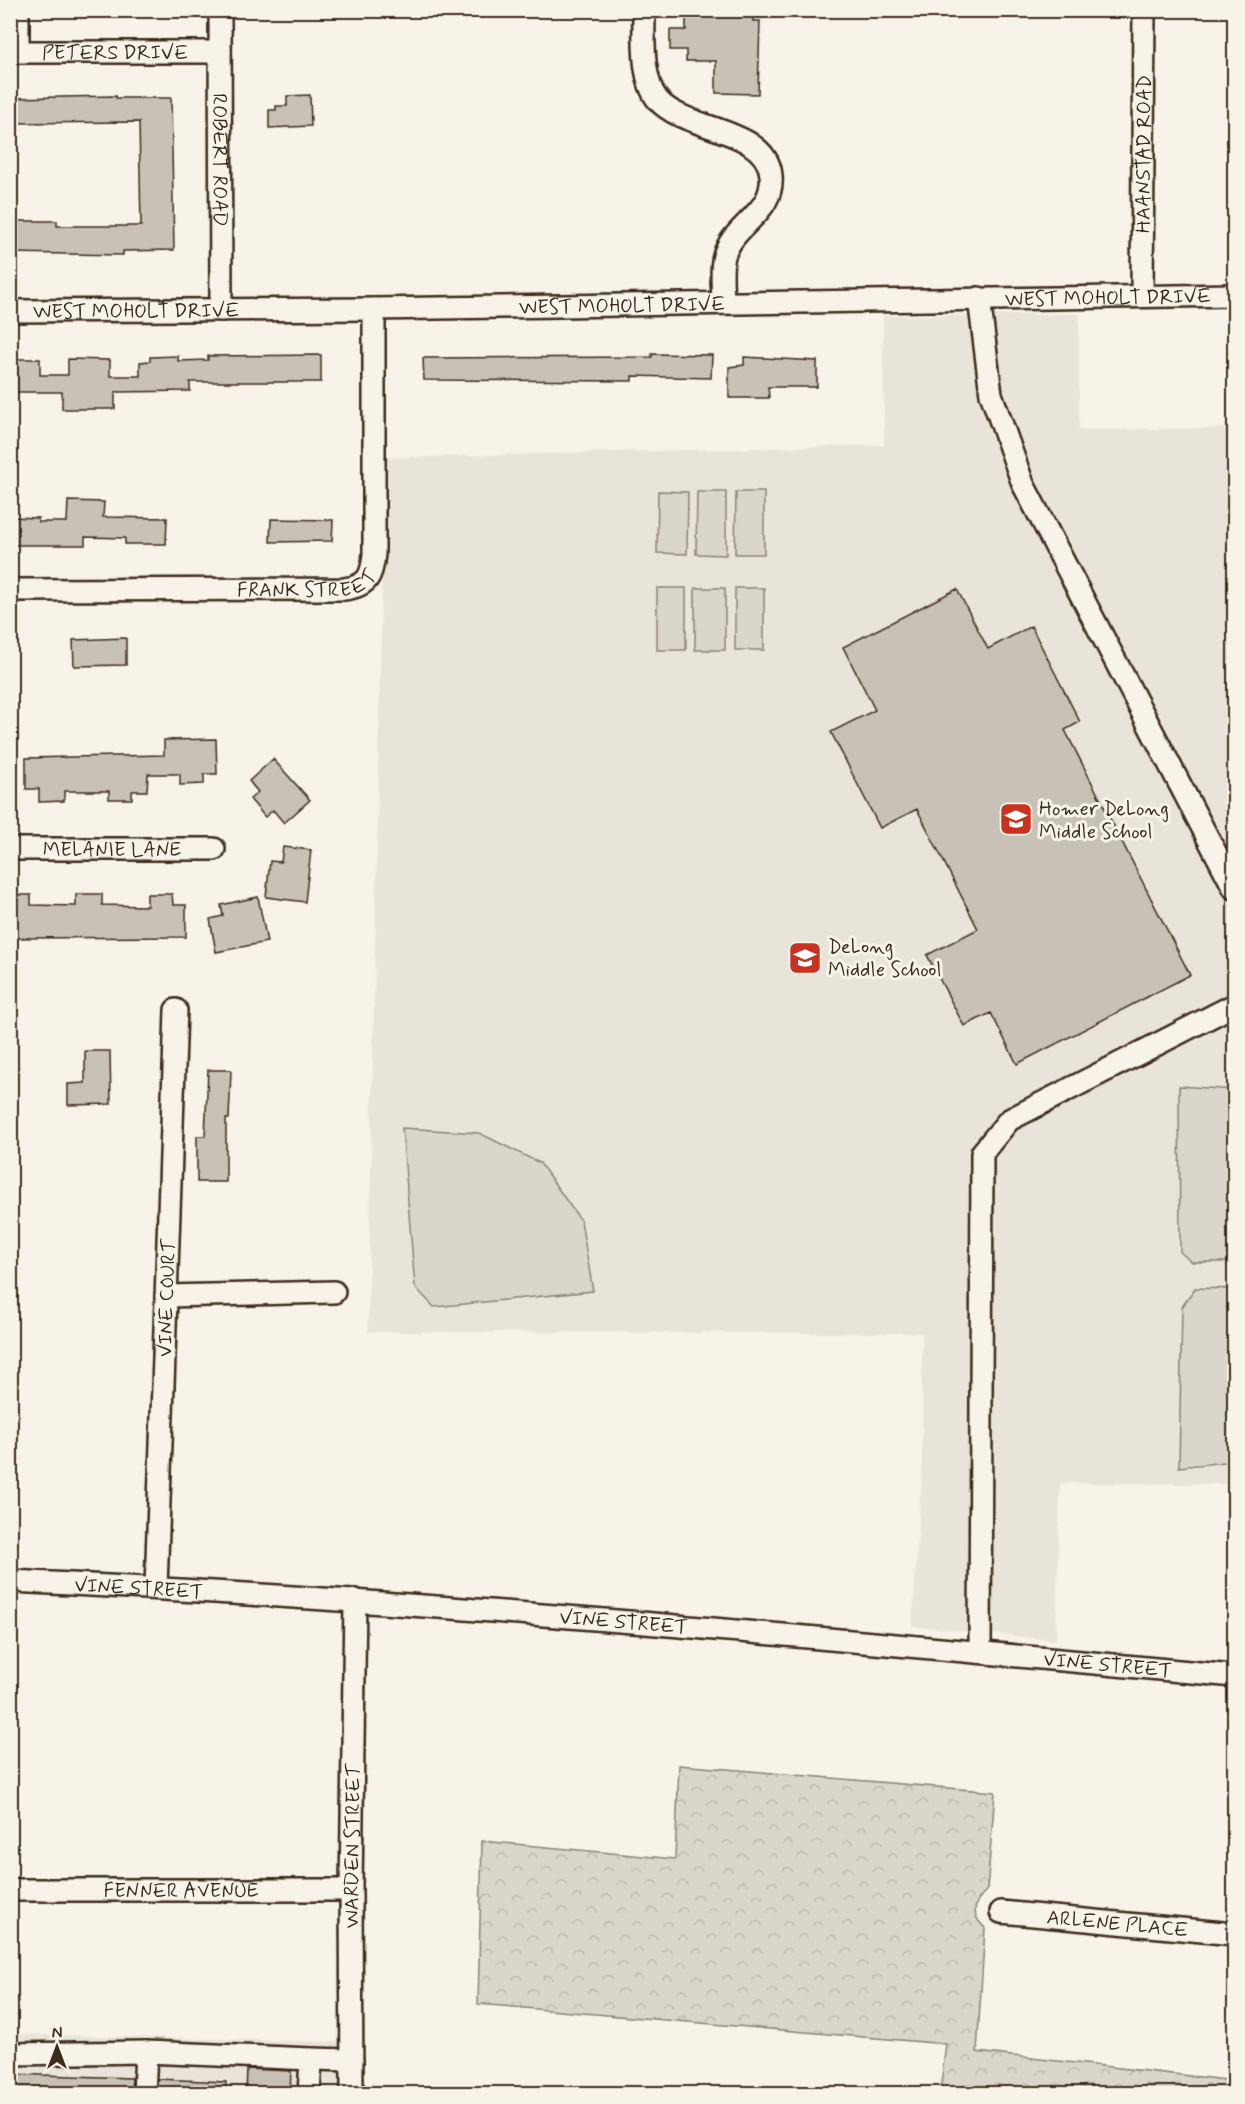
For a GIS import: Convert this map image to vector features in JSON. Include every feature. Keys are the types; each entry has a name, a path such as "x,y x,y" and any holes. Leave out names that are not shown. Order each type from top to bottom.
{"street":[{"path":"14,52 18,10"},
{"name":"ROBERT ROAD","path":"220,10 221,310"},
{"path":"644,10 647,73 657,100 689,120 732,134 763,154 771,176 766,203 733,239 724,256 723,302"},
{"name":"HAANSTAD ROAD","path":"1142,296 1144,10"},
{"name":"PETERS DRIVE","path":"14,52 220,52"},
{"name":"WEST MOHOLT DRIVE","path":"10,311 374,309 1234,295"},
{"path":"979,298 991,394 1023,484 1234,888"},
{"name":"FRANK STREET","path":"10,590 359,588 368,581 374,554 374,309"},
{"name":"MELANIE LANE","path":"10,849 214,849"},
{"path":"980,1652 982,1153 1009,1120 1234,1005"},
{"name":"VINE COURT","path":"156,1588 176,1010"},
{"path":"166,1296 334,1292"},
{"name":"VINE STREET","path":"10,1581 355,1600 980,1652 1234,1676"},
{"name":"WARDEN STREET","path":"352,2094 351,1890 355,1600"},
{"name":"FENNER AVENUE","path":"10,1890 351,1890"},
{"name":"ARLENE PLACE","path":"1001,1912 1234,1934"},
{"path":"10,2054 146,2052 352,2060"},
{"path":"144,2094 146,2052"},
{"path":"309,2094 311,2059"}],"shaded area":[{"name":"DeLong Middle School","path":"1079,314 1079,430 1234,428 1234,1484 1060,1483 1056,1640 912,1626 922,1472 922,1333 368,1332 384,458 884,445 883,316"},
{"path":"11,2034 340,2042 340,2093 11,2094"}],"green space":[{"path":"658,491 688,492 687,554 657,553"},
{"path":"697,492 726,492 726,555 696,554"},
{"path":"736,492 764,492 764,554 735,554"},
{"path":"657,588 686,588 686,650 657,650"},
{"path":"695,588 725,588 725,650 695,650"},
{"path":"735,588 764,588 764,650 735,650"},
{"path":"1179,1086 1234,1090 1234,1262 1192,1262 1180,1252"},
{"path":"402,1128 479,1133 540,1163 581,1221 593,1291 434,1307 415,1287"},
{"path":"1195,1288 1234,1289 1234,1461 1179,1467 1182,1307"},
{"path":"679,1765 995,1792 987,1890 979,1899 975,1909 977,1918 985,1928 977,2052 1234,2081 1234,2093 940,2093 946,2044 478,2004 482,1841 675,1859"}],"building":[{"path":"686,10 753,10 753,21 760,21 758,94 716,93 716,61 686,61 686,50 670,50 670,30 686,30"},
{"path":"310,95 311,126 269,128 269,110 276,110 276,106 287,106 287,96"},
{"path":"116,96 116,98 171,98 174,250 123,251 123,255 10,253 10,221 57,221 57,226 141,226 139,122 10,123 10,98"},
{"path":"652,354 712,355 711,378 632,376 632,381 424,380 423,358 652,357"},
{"path":"321,355 321,382 190,382 190,391 115,392 115,409 62,409 62,392 10,392 10,359 40,359 40,375 68,375 68,359 110,360 110,376 140,376 140,362 150,361 150,357 178,356 178,361 208,360 208,356"},
{"path":"744,357 817,361 817,387 768,387 769,398 729,398 729,367 744,365"},
{"path":"68,501 104,502 103,517 167,518 166,544 125,544 125,538 85,537 85,545 10,545 10,517 38,518 38,522 67,522"},
{"path":"271,519 333,520 332,541 270,542"},
{"name":"Homer DeLong Middle School","path":"957,589 988,649 1031,626 1080,722 1065,730 1190,975 1017,1064 991,1013 964,1026 927,955 978,929 917,809 880,828 831,732 875,710 843,647"},
{"path":"126,638 126,665 74,666 73,640"},
{"path":"216,739 217,774 204,774 204,784 180,785 180,774 148,774 147,791 132,791 132,799 109,799 109,791 64,791 64,801 39,802 39,789 26,789 26,758 164,755 164,740"},
{"path":"273,759 310,800 284,823 273,810 265,817 250,799 258,792 249,781"},
{"path":"283,847 311,850 305,902 266,897 270,861 281,862"},
{"path":"76,894 102,894 102,905 147,906 147,894 172,894 173,905 186,905 186,937 10,938 10,895 31,895 31,905 76,906"},
{"path":"258,897 267,942 216,952 210,919 223,916 221,905"},
{"path":"85,1051 110,1051 111,1104 68,1105 68,1084 85,1083"},
{"path":"208,1070 231,1070 229,1119 226,1119 226,1182 197,1182 197,1136 205,1136"},
{"path":"247,2069 291,2071 290,2094 246,2094"},
{"path":"10,2074 132,2078 131,2094 10,2094"},
{"path":"157,2079 226,2082 225,2094 157,2094"}],"place":[{"name":"Homer DeLong Middle School","path":"1016,819"},
{"name":"DeLong Middle School","path":"805,958"}]}
